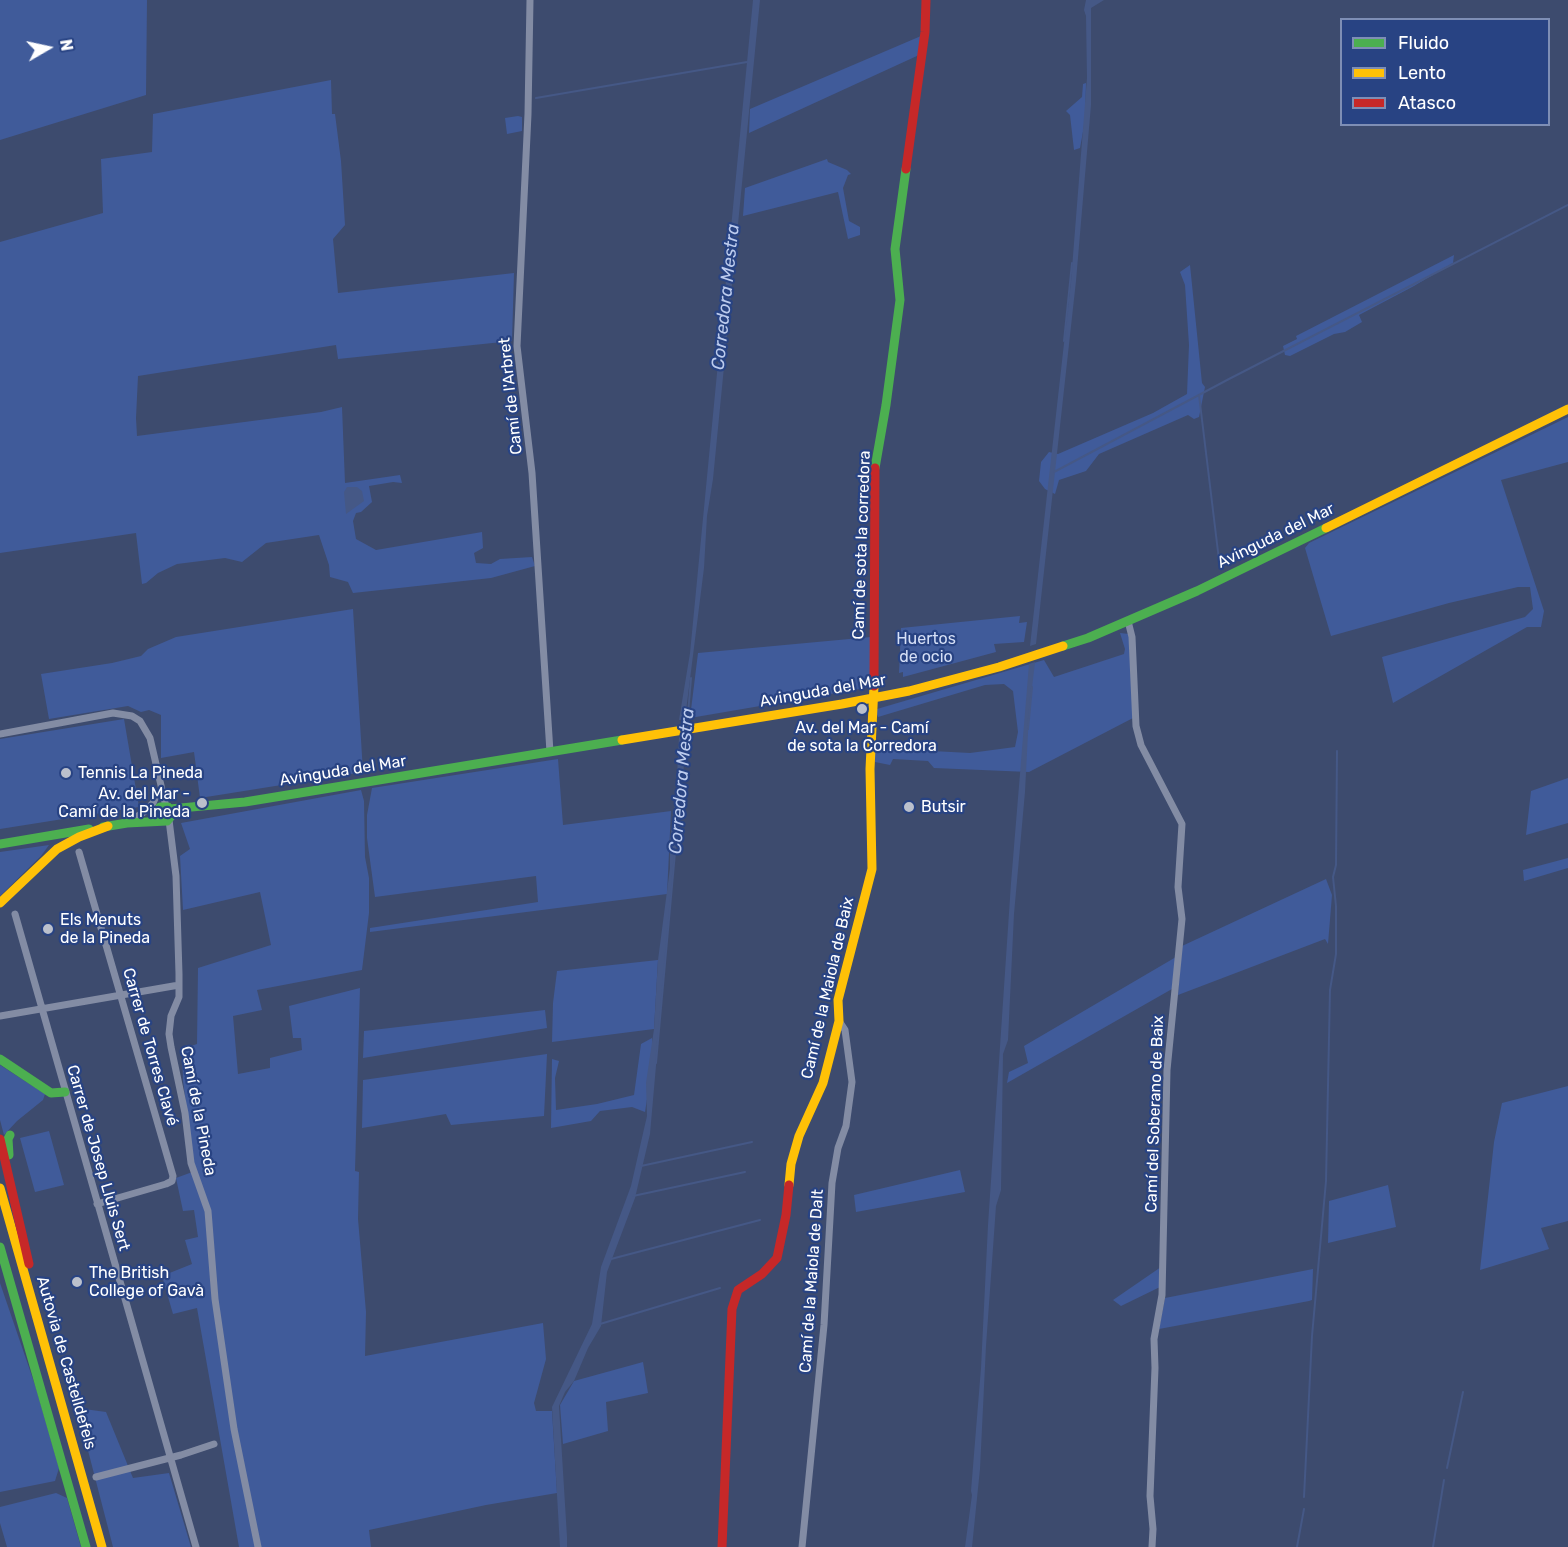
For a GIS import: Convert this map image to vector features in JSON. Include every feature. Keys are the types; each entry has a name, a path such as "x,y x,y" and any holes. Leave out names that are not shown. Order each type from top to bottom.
{"main road":[{"name":"Camí de sota la corredora","path":"874,699 875,465 886,405 900,300 895,249 925,32 926,0"},
{"name":"Avinguda del Mar","path":"0,844 127,823 164,814 874,699 974,674 1040,654 1128,621 1219,581 1568,409"},
{"name":"Camí de la Maiola de Baix","path":"722,1547 732,1309 738,1290 762,1274 777,1258 786,1215 791,1164 799,1136 823,1083 839,1021 838,1000 872,869 870,769 874,699"},
{"path":"0,903 57,849 79,837 108,826"},
{"path":"0,1059 51,1093 65,1092"},
{"path":"10,1135 8,1145 15,1197"},
{"path":"0,1139 15,1197 51,1368"},
{"name":"Autovia de Castelldefels","path":"0,1188 102,1547"},
{"name":"Autovia de Castelldefels","path":"0,1247 86,1547"}],"street":[{"name":"Camí de l'Arbret","path":"530,0 528,114 517,346 532,473 550,752"},
{"name":"Camí del Soberano de Baix","path":"1128,621 1132,637 1136,726 1141,745 1182,824 1178,887 1182,919 1167,1070 1162,1295 1154,1339 1150,1496 1152,1547"},
{"name":"Camí de la Pineda","path":"0,734 123,713 140,721 154,749 176,876 179,997 171,1016 171,1047 185,1113 191,1163 208,1211 215,1299 234,1429 258,1547"},
{"name":"Camí de la Pineda","path":"158,775 157,794 164,814"},
{"path":"127,823 144,812 153,803 157,794"},
{"name":"Carrer de Torres Clavé","path":"79,852 173,1176 172,1181 166,1184 97,1204"},
{"name":"Carrer de Josep Lluis Sert","path":"15,914 196,1547"},
{"path":"0,1016 179,984"},
{"name":"Camí de la Maiola de Dalt","path":"802,1547 824,1324 832,1183 838,1148 846,1124 852,1082 845,1030 839,1021"},
{"path":"96,1477 214,1444"}],"green space":[{"path":"0,0 147,0 146,95 0,140"},
{"path":"921,36 919,55 749,133 750,109"},
{"path":"331,80 332,114 335,114 341,161 345,225 333,239 338,293 514,273 512,341 338,359 336,345 138,376 137,436 321,412 342,407 345,483 400,475 402,483 393,482 369,486 372,502 361,512 356,513 353,521 356,539 376,550 482,532 483,548 474,553 476,563 491,564 500,559 532,557 535,566 491,578 353,593 348,582 330,577 329,565 319,535 266,543 242,562 225,558 177,564 142,584 136,533 0,553 0,242 103,213 101,159 152,152 153,114"},
{"path":"1086,83 1085,121 1080,148 1074,150 1070,115 1066,111 1082,97 1083,84"},
{"path":"522,117 522,131 507,134 505,118"},
{"path":"827,159 828,162 851,174 848,175 843,188 849,221 860,227 860,235 848,239 838,192 743,216 745,188"},
{"path":"1454,255 1453,263 1359,315 1362,322 1290,356 1285,355 1283,346 1297,339 1296,336"},
{"path":"1190,265 1202,383 1205,387 1199,417 1194,419 1188,415 1099,454 1086,471 1059,480 1055,494 1045,489 1039,481 1041,462 1049,452 1058,454 1153,413 1187,394 1189,345 1185,285 1180,272"},
{"path":"1568,417 1568,462 1501,480 1544,611 1541,627 1527,627 1393,703 1382,657 1525,617 1533,609 1530,587 1518,587 1449,603 1331,636 1305,548 1309,543"},
{"path":"353,609 363,772 200,798 194,752 161,758 161,715 149,710 141,712 128,706 49,719 41,674 141,656 148,649 176,637"},
{"name":"Huertos de ocio","path":"1020,616 1019,623 1027,622 1024,642 994,644 996,652 903,677 903,672 899,673 901,628"},
{"path":"1120,633 1129,634 1133,718 1029,772 934,768 928,761 893,759 890,765 875,762 875,748 970,753 1015,747 1018,732 1013,691 1004,684 985,685 878,717 876,712 877,709 1044,660 1054,677 1124,654 1125,649"},
{"path":"871,637 871,687 690,718 698,653"},
{"name":"Tennis La Pineda","path":"124,719 139,807 0,829 0,739"},
{"path":"558,759 563,825 671,811 667,894 370,932 370,928 538,902 536,876 375,897 367,838 367,815 372,788"},
{"path":"1568,778 1568,823 1526,835 1531,791"},
{"path":"361,790 364,801 365,857 369,878 369,913 362,970 257,990 262,1010 233,1016 238,1074 270,1068 270,1058 302,1050 301,1038 293,1038 289,1006 360,988 355,1171 359,1172 358,1219 366,1312 365,1356 543,1323 546,1359 534,1403 536,1411 552,1411 557,1493 486,1505 369,1530 371,1547 239,1547 197,1308 173,1314 162,1276 192,1264 185,1240 198,1237 194,1210 183,1211 176,1178 195,1171 183,1081 182,1049 197,1044 198,968 271,945 260,892 183,910 180,856 190,849 181,823"},
{"path":"49,845 41,856 0,896 0,852"},
{"path":"1568,858 1568,868 1524,881 1523,870"},
{"path":"1326,879 1332,895 1328,944 1325,939 1178,995 1182,946"},
{"path":"1176,957 1172,989 1007,1083 1009,1072 1028,1063 1024,1046"},
{"path":"658,960 654,1029 552,1042 557,971"},
{"path":"545,1010 547,1028 363,1058 364,1031"},
{"path":"652,1038 654,1054 645,1112 632,1107 600,1111 591,1121 551,1128 552,1059 559,1061 555,1078 556,1110 597,1104 634,1095 641,1044"},
{"path":"547,1054 544,1116 451,1125 446,1114 362,1128 363,1080"},
{"path":"0,1065 45,1094 43,1100 4,1135 0,1120"},
{"path":"1568,1086 1568,1221 1541,1228 1549,1249 1480,1270 1494,1142 1502,1103"},
{"path":"49,1131 64,1185 35,1192 20,1138"},
{"path":"960,1170 965,1192 856,1212 854,1195"},
{"path":"1388,1185 1396,1227 1328,1243 1329,1201"},
{"path":"1161,1267 1160,1287 1121,1306 1113,1300"},
{"path":"1313,1269 1312,1300 1159,1329 1165,1298"},
{"path":"0,1283 36,1388 59,1468 55,1481 0,1492"},
{"path":"643,1362 648,1393 606,1402 608,1431 563,1444 560,1405 574,1381"},
{"path":"77,1408 106,1412 133,1478 169,1473 191,1547 113,1547"},
{"path":"56,1493 67,1498 81,1547 7,1547 0,1523 0,1507"}],"water":[{"path":"753,0 760,0 713,479 707,516 704,568 685,719 679,720 690,653"},
{"path":"1086,0 1104,0 1091,8 1091,105 1076,281 1036,644 1030,646 1071,281 1087,78 1084,10"},
{"path":"347,487 357,487 362,491 364,501 346,514 344,492"},
{"path":"1035,662 1014,914 1008,1040 1003,1054 1001,1190 996,1206 980,1469 972,1547 965,1547 972,1495 981,1368 988,1225 1011,883 1029,664"},
{"path":"685,736 650,1134 635,1198 607,1272 601,1326 559,1406 567,1537 567,1547 560,1547 552,1407 592,1324 601,1267 631,1186 647,1116 646,1083 654,1029 658,960 670,868 670,841 676,796 679,737"}],"waterway":[{"path":"536,98 747,62"},
{"path":"1054,472 1229,379 1568,205"},
{"path":"1064,341 1072,263"},
{"path":"1199,395 1219,560"},
{"name":"Corredora Mestra","path":"687,726 691,678"},
{"path":"1028,729 1032,687"},
{"name":"Corredora Mestra","path":"656,1063 686,731"},
{"path":"1304,1497 1312,1336 1326,1181 1330,990 1336,954 1336,906 1333,877 1336,865 1337,751"},
{"path":"641,1166 752,1142"},
{"path":"633,1196 745,1172"},
{"path":"611,1259 760,1220"},
{"path":"600,1324 720,1288"},
{"path":"1447,1468 1463,1392"},
{"path":"1433,1547 1444,1480"},
{"path":"1297,1547 1304,1509"}],"traffic: fast":[{"path":"875,468 900,300 895,249 906,169"},
{"path":"1063,646 1088,638 1197,591 1326,528"},
{"path":"170,809 245,802 622,740"},
{"path":"103,827 167,821 172,815 168,807 160,807 157,811 157,816 161,821"},
{"path":"0,844 89,829"},
{"path":"0,1059 51,1093 65,1092"},
{"path":"9,1155 10,1135"},
{"path":"0,1247 86,1547"}],"traffic: slow":[{"path":"1326,528 1568,409"},
{"path":"622,740 909,691 999,667 1063,646"},
{"path":"789,1185 791,1164 799,1136 823,1083 839,1021 838,1000 872,869 870,769 874,686"},
{"path":"0,903 57,849 79,837 108,826"},
{"path":"0,1188 102,1547"}],"traffic: jam":[{"path":"906,169 925,32 926,0"},
{"path":"874,686 875,468"},
{"path":"0,1139 29,1264"},
{"path":"722,1547 732,1309 738,1290 762,1274 777,1258 786,1215 789,1185"}],"place":[{"name":"Av. del Mar - Camí de sota la Corredora","path":"862,709"},
{"name":"Tennis La Pineda","path":"66,773"},
{"name":"Av. del Mar - Camí de la Pineda","path":"202,803"},
{"name":"Butsir","path":"909,807"},
{"name":"Els Menuts de la Pineda","path":"48,929"},
{"name":"The British College of Gavà","path":"77,1282"}]}
